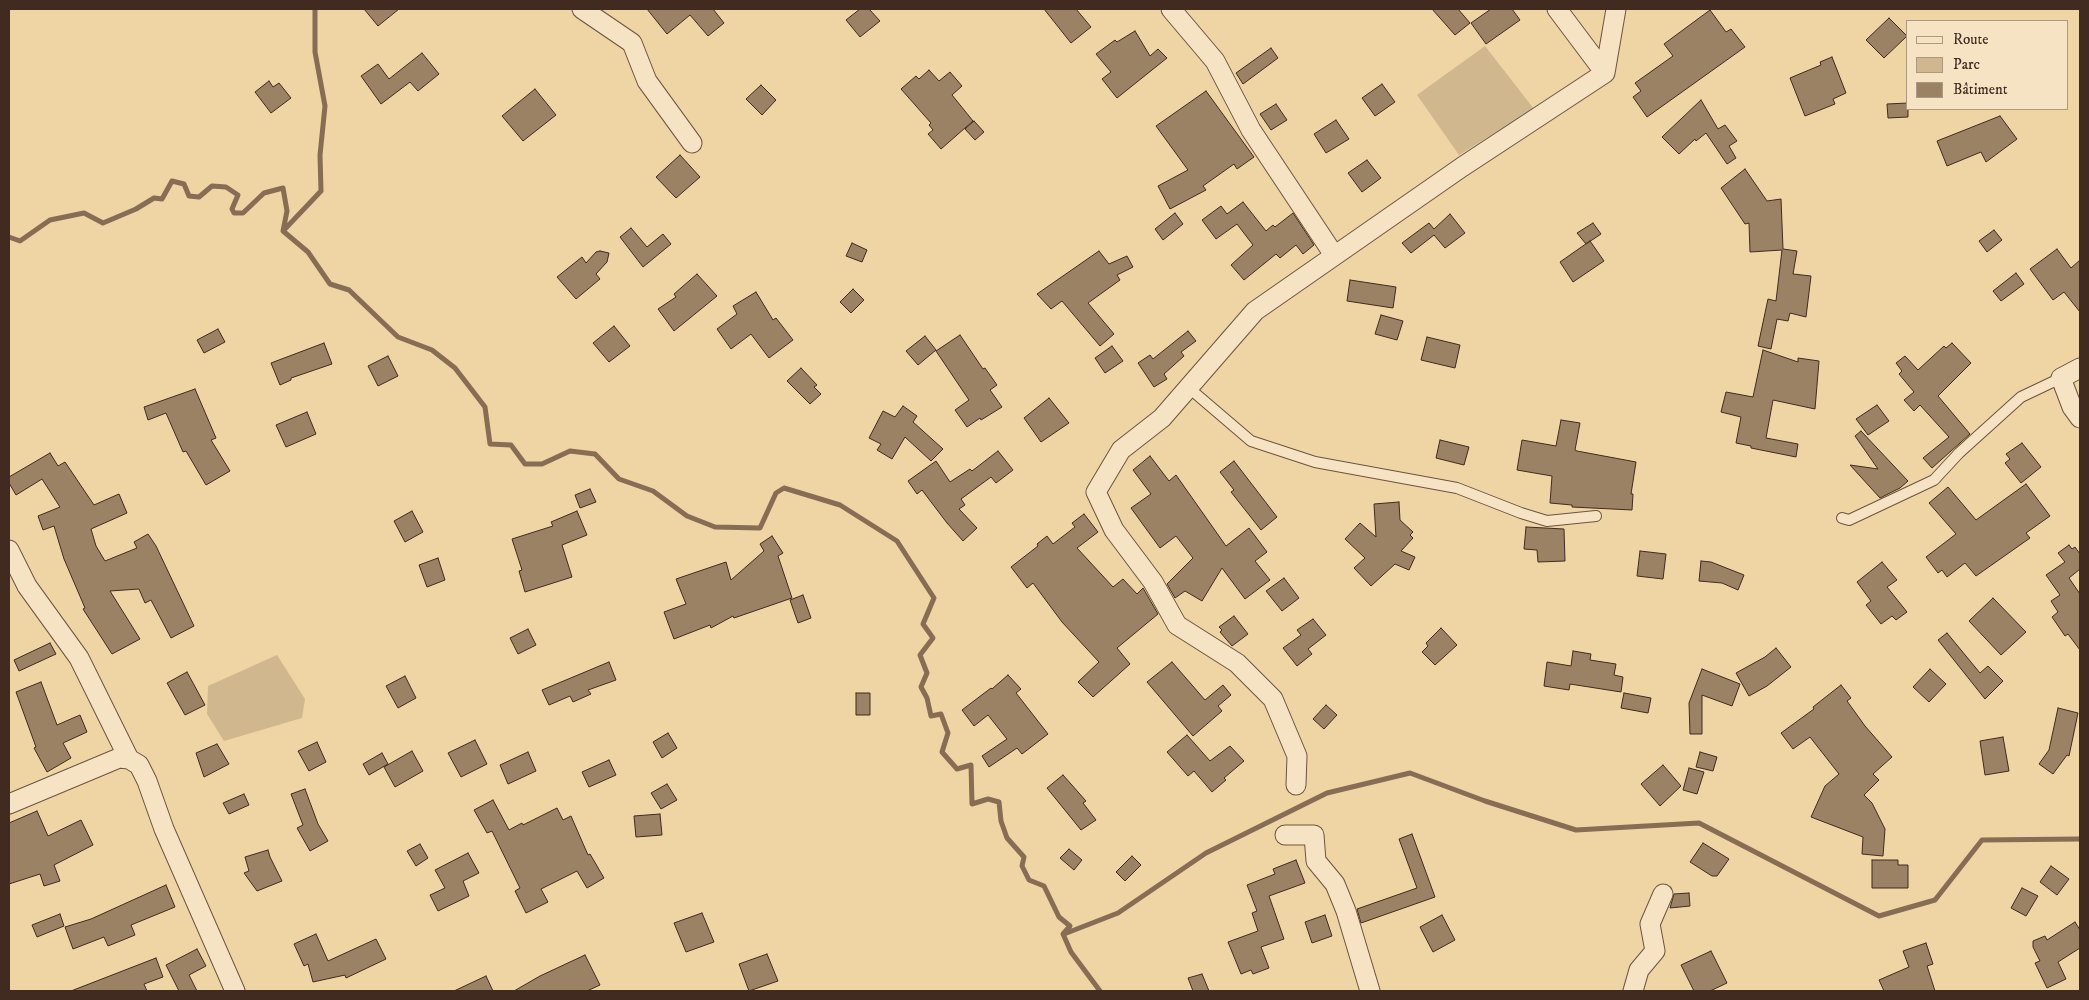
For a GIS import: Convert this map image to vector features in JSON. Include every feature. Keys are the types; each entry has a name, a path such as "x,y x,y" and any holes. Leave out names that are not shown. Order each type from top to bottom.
{"street":[{"path":"582,9 632,43 647,81 692,143"},
{"path":"1172,9 1215,61 1251,130 1334,255"},
{"path":"1556,9 1605,73"},
{"path":"1296,785 1297,756 1272,699 1237,663 1177,626 1153,582 1114,530 1096,492 1121,450 1162,418 1255,310 1462,167 1605,73 1616,9"},
{"path":"2080,368 2061,378 2072,407 2080,418"},
{"path":"9,550 27,586 79,658 130,758 139,765 147,780 164,829 235,991"},
{"path":"9,804 119,758 130,758"},
{"path":"1285,835 1314,835 1316,861 1335,884 1346,911 1370,991"},
{"path":"1633,991 1639,970 1655,951 1650,924 1662,894"}],"lane":[{"path":"1842,518 1849,520 1934,480 1959,452 2021,397 2061,378"},
{"path":"1189,388 1251,441 1315,462 1457,488 1521,513 1548,521 1596,516"}],"green space":[{"path":"1485,46 1534,109 1459,155 1417,95"},
{"path":"277,655 305,699 302,718 224,741 207,714 208,686"}],"building":[{"path":"364,9 399,9 378,26"},
{"path":"647,9 713,9 724,23 708,36 690,15 667,34"},
{"path":"860,9 869,9 880,21 860,37 846,20"},
{"path":"1044,9 1076,9 1091,27 1071,43"},
{"path":"1432,9 1458,9 1470,23 1455,35"},
{"path":"1491,9 1512,9 1520,20 1486,44 1471,23"},
{"path":"1710,10 1726,32 1731,29 1745,47 1647,117 1633,97 1641,91 1635,83 1673,56 1664,44"},
{"path":"1889,18 1906,35 1884,58 1866,40"},
{"path":"1135,31 1150,56 1158,49 1167,58 1117,98 1102,79 1111,72 1096,54 1115,40 1117,42"},
{"path":"1271,48 1278,58 1243,84 1236,73"},
{"path":"422,53 439,74 418,91 410,82 381,104 361,76 378,64 389,79"},
{"path":"1832,57 1846,93 1833,99 1835,104 1805,116 1790,78 1821,65 1820,62"},
{"path":"929,70 939,81 950,72 962,86 952,95 973,121 941,149 928,134 933,130 929,125 931,123 901,89 916,76 919,79"},
{"path":"269,81 273,87 279,83 291,98 271,113 255,92"},
{"path":"1382,84 1395,102 1375,116 1362,98"},
{"path":"761,85 776,100 762,115 746,99"},
{"path":"535,89 556,115 523,141 502,116"},
{"path":"1206,91 1254,157 1237,169 1234,164 1203,186 1206,190 1170,209 1158,186 1188,170 1156,126"},
{"path":"1701,100 1718,129 1725,125 1737,141 1729,146 1736,158 1727,164 1706,133 1696,141 1695,139 1679,154 1662,137"},
{"path":"1906,103 1908,117 1888,118 1887,104"},
{"path":"1276,104 1287,120 1271,130 1260,114"},
{"path":"2000,116 2017,139 1986,162 1981,152 1947,166 1937,141"},
{"path":"1336,120 1349,139 1326,153 1314,134"},
{"path":"974,121 984,132 975,140 965,129"},
{"path":"680,155 700,177 676,198 656,177"},
{"path":"1367,160 1381,178 1362,192 1348,173"},
{"path":"1745,169 1767,201 1781,199 1783,249 1797,251 1793,274 1811,276 1806,317 1790,313 1788,321 1777,319 1771,349 1758,346 1768,299 1776,301 1782,250 1750,252 1749,223 1745,224 1721,188"},
{"path":"1243,202 1266,231 1273,225 1275,227 1293,213 1314,245 1303,254 1296,245 1280,258 1276,254 1244,280 1231,265 1253,245 1237,224 1216,239 1202,220 1221,206 1227,214"},
{"path":"1175,213 1183,224 1163,240 1155,229"},
{"path":"1450,214 1465,233 1445,248 1434,235 1411,253 1402,243 1429,223 1434,229"},
{"path":"1593,223 1601,234 1586,244 1577,233"},
{"path":"631,228 647,247 663,234 671,244 643,267 620,237"},
{"path":"1994,230 2002,240 1987,252 1979,241"},
{"path":"1590,241 1604,261 1573,282 1560,262"},
{"path":"852,243 867,250 862,262 846,256"},
{"path":"2057,249 2071,268 2080,260 2080,312 2064,292 2053,300 2030,269"},
{"path":"1099,251 1109,264 1127,256 1133,267 1117,275 1120,280 1088,303 1114,334 1100,346 1062,301 1051,309 1037,294"},
{"path":"596,252 609,253 607,262 596,274 600,279 576,299 557,277 582,257 586,263"},
{"path":"2016,273 2024,284 2001,301 1993,291"},
{"path":"697,274 717,296 674,331 658,309 676,297 674,294"},
{"path":"1350,280 1396,287 1393,308 1347,301"},
{"path":"853,289 864,300 851,313 840,302"},
{"path":"756,292 773,320 776,318 793,340 769,358 751,334 731,349 717,329 737,314 733,306"},
{"path":"1381,315 1403,321 1397,340 1375,334"},
{"path":"614,326 630,346 609,362 593,343"},
{"path":"218,329 225,342 204,353 197,340"},
{"path":"1188,331 1196,341 1181,352 1184,356 1164,374 1167,379 1154,387 1138,363 1150,355 1153,359"},
{"path":"960,335 983,369 985,368 997,385 990,390 1002,407 967,427 955,410 969,400 936,351"},
{"path":"925,336 936,350 918,365 906,351"},
{"path":"1427,337 1460,345 1455,368 1421,360"},
{"path":"324,343 332,364 291,378 291,380 280,385 271,363"},
{"path":"1952,343 1971,363 1938,396 1970,434 1932,468 1923,458 1949,437 1920,405 1914,411 1904,400 1914,392 1899,374 1902,371 1896,363 1905,356 1918,370 1944,346 1946,348"},
{"path":"1112,346 1123,361 1105,373 1095,358"},
{"path":"1763,350 1798,362 1798,358 1819,361 1815,409 1773,400 1766,438 1798,444 1796,457 1736,443 1741,417 1721,412 1726,392 1753,397"},
{"path":"388,356 398,376 378,386 368,366"},
{"path":"801,368 817,385 814,387 821,394 810,404 787,381"},
{"path":"195,389 216,438 211,440 230,471 206,485 186,451 183,452 166,413 148,420 144,407"},
{"path":"1049,398 1069,423 1041,442 1024,418"},
{"path":"1877,405 1889,421 1868,435 1856,419"},
{"path":"903,406 917,416 913,422 943,449 931,461 905,437 892,459 877,450 881,444 869,438 883,411 895,417"},
{"path":"307,412 316,434 286,447 276,425"},
{"path":"1561,420 1580,423 1575,450 1636,462 1631,494 1633,494 1632,510 1572,507 1572,505 1550,503 1552,476 1517,470 1522,440 1556,446"},
{"path":"1861,431 1908,481 1900,488 1880,498 1850,465 1878,469 1855,436"},
{"path":"1440,440 1469,447 1464,465 1436,458"},
{"path":"2022,443 2041,467 2021,483 2005,463 2010,459 2006,454"},
{"path":"998,451 1013,470 996,483 991,477 961,499 965,505 959,509 977,528 963,541 922,490 917,494 908,481 936,461 950,482 970,469 972,471"},
{"path":"50,453 58,466 65,462 94,505 119,494 127,513 91,529 96,546 105,561 137,548 134,542 148,534 156,546 194,626 171,638 151,600 145,603 139,589 110,591 140,639 112,654 83,609 85,608 64,559 54,526 43,530 38,516 60,507 42,479 16,495 9,483 9,477"},
{"path":"1150,456 1169,481 1176,475 1226,546 1249,528 1267,552 1255,561 1270,580 1245,599 1222,568 1202,601 1185,591 1175,598 1167,584 1193,558 1176,536 1160,548 1131,508 1151,494 1133,470"},
{"path":"1234,461 1277,517 1261,530 1231,492 1234,490 1220,472"},
{"path":"2026,484 2050,516 2026,533 2030,538 1976,576 1965,563 1947,577 1942,570 1938,573 1926,557 1956,534 1929,503 1948,487 1976,520"},
{"path":"590,489 596,502 580,508 575,495"},
{"path":"1399,502 1400,520 1413,532 1410,535 1413,538 1401,551 1415,557 1409,570 1395,564 1371,586 1354,568 1365,558 1345,539 1360,523 1376,537 1374,504"},
{"path":"412,511 423,532 405,542 394,521"},
{"path":"577,511 587,535 562,545 572,577 525,592 519,571 522,570 512,539 553,526 551,522"},
{"path":"1084,514 1098,532 1077,548 1113,587 1123,579 1137,594 1143,588 1158,614 1117,648 1130,664 1093,697 1078,682 1099,662 1062,622 1033,583 1027,588 1011,567 1038,546 1037,544 1047,536 1053,544 1075,527 1072,523"},
{"path":"1526,527 1564,529 1565,561 1538,562 1537,550 1524,549"},
{"path":"772,536 783,553 778,556 792,598 734,618 733,616 711,628 710,625 674,639 664,612 686,604 676,579 726,562 731,580 764,551 760,544"},
{"path":"2069,545 2072,549 2075,547 2080,554 2080,569 2069,578 2080,594 2080,650 2068,634 2065,636 2052,617 2058,612 2051,601 2060,595 2046,575 2065,562 2058,553"},
{"path":"1640,551 1666,554 1663,579 1637,576"},
{"path":"438,558 445,580 427,587 419,565"},
{"path":"1701,561 1711,562 1744,575 1738,590 1722,583 1699,581"},
{"path":"1882,562 1897,580 1887,587 1907,612 1896,620 1892,616 1881,624 1866,605 1871,601 1857,582"},
{"path":"1284,578 1299,598 1282,611 1266,591"},
{"path":"803,595 811,618 798,623 790,600"},
{"path":"1993,598 2026,632 2001,655 1969,621"},
{"path":"1234,616 1248,634 1232,646 1220,632 1222,630 1219,627"},
{"path":"1313,619 1326,635 1308,649 1312,654 1297,666 1283,648 1301,635 1297,630"},
{"path":"1441,628 1457,645 1435,665 1422,652 1428,646 1426,643"},
{"path":"528,629 536,645 518,654 510,638"},
{"path":"1947,633 1980,673 1988,666 2003,681 1985,699 1938,640"},
{"path":"50,643 56,654 19,671 14,660"},
{"path":"1776,648 1791,667 1767,686 1749,696 1736,673 1765,657"},
{"path":"1573,651 1591,654 1590,660 1616,664 1614,675 1623,677 1621,692 1570,684 1569,690 1544,686 1547,662 1571,666"},
{"path":"609,662 616,680 588,690 591,694 573,702 570,696 549,705 542,690"},
{"path":"1172,662 1205,700 1223,685 1231,695 1218,706 1222,711 1193,736 1147,682"},
{"path":"1702,669 1740,684 1732,706 1702,695 1702,734 1690,734 1689,703"},
{"path":"1930,669 1946,684 1929,702 1913,687"},
{"path":"187,672 205,705 185,715 167,683"},
{"path":"1008,675 1021,689 1016,693 1048,734 1022,754 1017,748 989,767 982,756 1007,739 988,715 974,726 962,710"},
{"path":"405,676 416,698 398,708 386,686"},
{"path":"41,682 57,725 80,715 87,732 63,743 71,758 47,772 34,748 36,747 16,692"},
{"path":"1841,685 1851,698 1847,701 1865,726 1892,757 1873,774 1879,780 1864,795 1872,803 1885,829 1883,856 1862,854 1863,837 1811,817 1825,786 1839,774 1810,737 1793,749 1781,733 1814,709 1813,707"},
{"path":"856,693 870,693 870,715 856,715"},
{"path":"1624,693 1651,698 1648,713 1621,708"},
{"path":"1326,705 1337,715 1324,729 1313,719"},
{"path":"2058,708 2078,713 2069,756 2067,755 2053,774 2039,764 2049,750"},
{"path":"668,733 677,748 662,758 653,742"},
{"path":"1187,735 1210,761 1230,746 1244,761 1224,778 1226,780 1212,792 1194,771 1188,776 1167,752"},
{"path":"2003,737 2009,771 1985,775 1980,741"},
{"path":"475,740 487,764 461,777 448,753"},
{"path":"317,742 326,762 309,771 298,751"},
{"path":"217,744 229,764 204,777 196,753"},
{"path":"412,751 423,771 395,787 384,767"},
{"path":"528,752 536,771 508,784 500,765"},
{"path":"1700,752 1717,757 1713,771 1696,767"},
{"path":"382,753 388,764 369,775 363,764"},
{"path":"609,760 616,775 589,787 582,772"},
{"path":"1663,765 1681,786 1660,806 1641,784"},
{"path":"1689,768 1704,772 1697,794 1683,790"},
{"path":"1063,775 1086,801 1083,803 1096,820 1081,830 1047,788"},
{"path":"667,784 677,800 661,809 651,793"},
{"path":"305,789 318,824 328,841 310,851 297,828 303,825 291,794"},
{"path":"244,794 249,805 229,814 223,803"},
{"path":"493,800 509,830 557,808 563,820 571,816 588,855 590,854 604,878 587,888 577,871 541,889 548,902 526,913 515,891 520,888 492,831 487,833 474,810"},
{"path":"37,811 48,836 81,820 93,845 54,865 60,881 44,886 40,874 9,884 9,823"},
{"path":"660,814 662,835 636,837 634,816"},
{"path":"1412,834 1435,897 1361,923 1357,909 1417,888 1399,839"},
{"path":"1703,843 1729,859 1717,876 1712,876 1690,862"},
{"path":"420,844 428,858 416,866 407,851"},
{"path":"1069,849 1082,860 1074,870 1060,858"},
{"path":"268,850 282,881 257,891 244,873 249,871 245,857"},
{"path":"468,853 479,873 463,881 469,896 438,911 430,895 445,888 435,870"},
{"path":"1132,856 1141,865 1125,881 1116,872"},
{"path":"1296,860 1305,883 1269,896 1284,939 1261,947 1269,968 1253,974 1251,970 1241,974 1228,942 1258,931 1252,913 1257,911 1247,885 1275,874 1273,869"},
{"path":"1872,860 1898,860 1898,865 1908,865 1908,888 1872,888"},
{"path":"2051,866 2069,879 2057,895 2040,882"},
{"path":"166,885 175,907 131,925 135,935 108,946 104,937 73,949 65,927 91,919"},
{"path":"2022,888 2038,896 2026,916 2011,908"},
{"path":"1689,893 1690,906 1670,908 1674,894"},
{"path":"702,913 714,942 686,952 674,923"},
{"path":"60,914 64,926 37,937 32,925"},
{"path":"1325,915 1332,936 1312,943 1305,922"},
{"path":"1442,915 1455,940 1433,952 1420,927"},
{"path":"2075,922 2080,930 2080,948 2058,962 2066,979 2047,988 2035,963 2040,961 2033,947 2033,941 2045,936 2047,940"},
{"path":"316,934 328,961 376,939 386,959 346,978 345,975 313,982 308,964 304,966 294,944"},
{"path":"1926,943 1933,964 1927,966 1935,991 1884,991 1879,980 1909,967 1903,951"},
{"path":"197,949 206,966 189,975 197,991 179,991 166,965"},
{"path":"1711,951 1727,983 1710,991 1694,991 1681,965"},
{"path":"767,954 778,981 749,991 739,964"},
{"path":"585,955 600,985 587,991 514,991 540,976"},
{"path":"156,958 163,977 144,984 147,991 71,991"},
{"path":"1202,974 1209,991 1193,991 1188,978"},
{"path":"486,976 493,991 454,991"}],"waterway":[{"path":"284,230 321,191 320,155 325,106 315,52 315,9"},
{"path":"9,237 20,241 50,220 84,213 103,223 136,209 154,198 162,199 172,181 184,184 189,196 199,197 212,186 226,187 238,195 232,209 234,213 243,213 264,193 283,188 287,211 283,231 308,252 330,284 349,290 398,337 432,350 455,368 485,407 490,444 511,445 525,464 542,464 570,451 595,454 619,479 653,491 687,516 715,527 760,528 776,493 784,488 840,505 897,541 934,598 923,624 933,638 920,655 927,673 921,687 927,698 931,716 941,714 948,733 942,752 957,769 971,765 972,804 988,799 999,802 1001,821 1007,838 1024,857 1022,866 1029,880 1044,886 1059,917 1070,926 1063,934 1071,952 1100,991"},
{"path":"1064,934 1118,913 1206,853 1327,793 1410,773 1485,801 1576,830 1699,823 1879,916 1935,900 1982,840 2080,839"}]}
